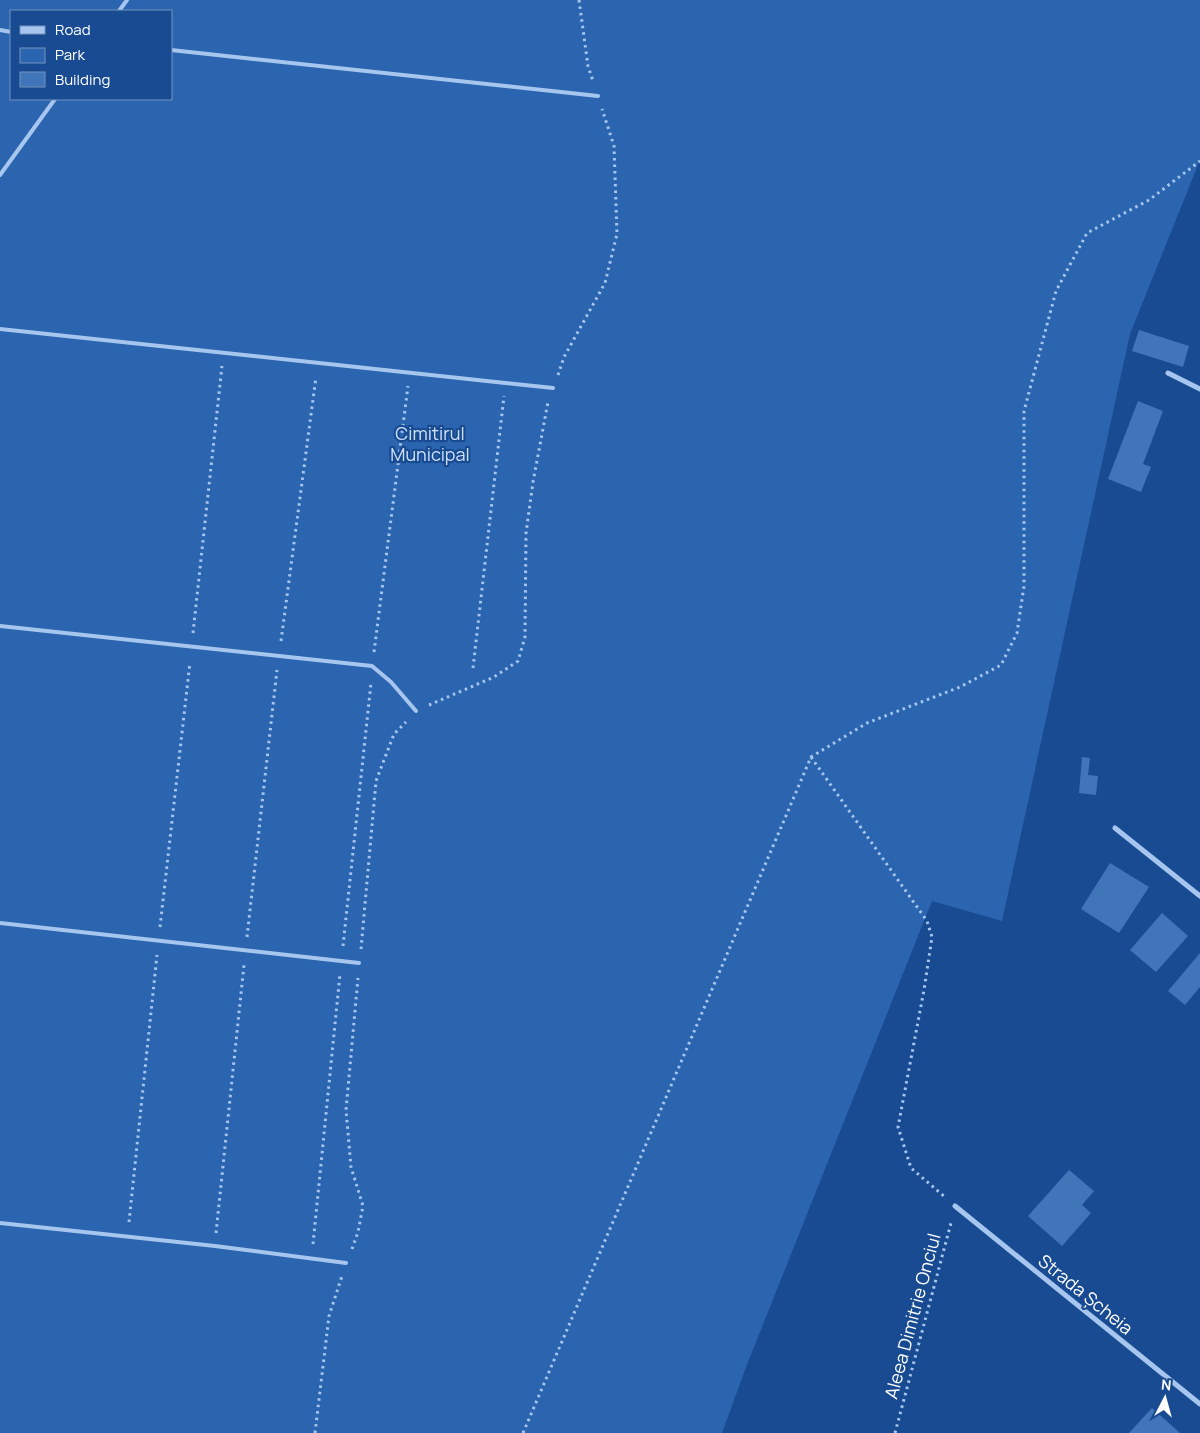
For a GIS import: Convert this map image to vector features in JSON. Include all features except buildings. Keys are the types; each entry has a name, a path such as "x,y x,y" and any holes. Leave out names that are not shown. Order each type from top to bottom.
{"street":[{"path":"1168,373 1200,389"},
{"path":"1115,828 1200,896"},
{"name":"Strada Șcheia","path":"955,1206 1200,1404"}],"lane":[{"path":"172,50 598,96"},
{"path":"0,175 54,100"},
{"path":"0,329 553,388"},
{"path":"0,626 372,666 391,682 416,711"},
{"path":"0,923 360,964"},
{"path":"0,1223 215,1246 346,1263"}],"path":[{"path":"315,1433 329,1316 358,1232 363,1206 351,1167 346,1110 376,781 394,734 416,711 494,677 518,661 525,637 526,533 548,402 564,356 605,282 617,234 614,146 588,66 579,0"},
{"path":"523,1433 811,757 867,723 960,687 1001,665 1017,633 1024,586 1024,411 1056,291 1087,233 1149,200 1200,161"},
{"path":"127,1237 224,353"},
{"path":"215,1246 278,656 318,363"},
{"path":"473,668 505,383"},
{"path":"811,757 927,921 932,937 898,1127 911,1168 955,1206"},
{"path":"312,1259 313,1234 342,961"},
{"name":"Aleea Dimitrie Onciul","path":"895,1433 955,1206"}],"green space":[{"name":"Cimitirul Municipal","path":"0,0 1200,0 1200,160 1130,334 1002,921 932,901 748,1362 722,1433 0,1433"}]}
